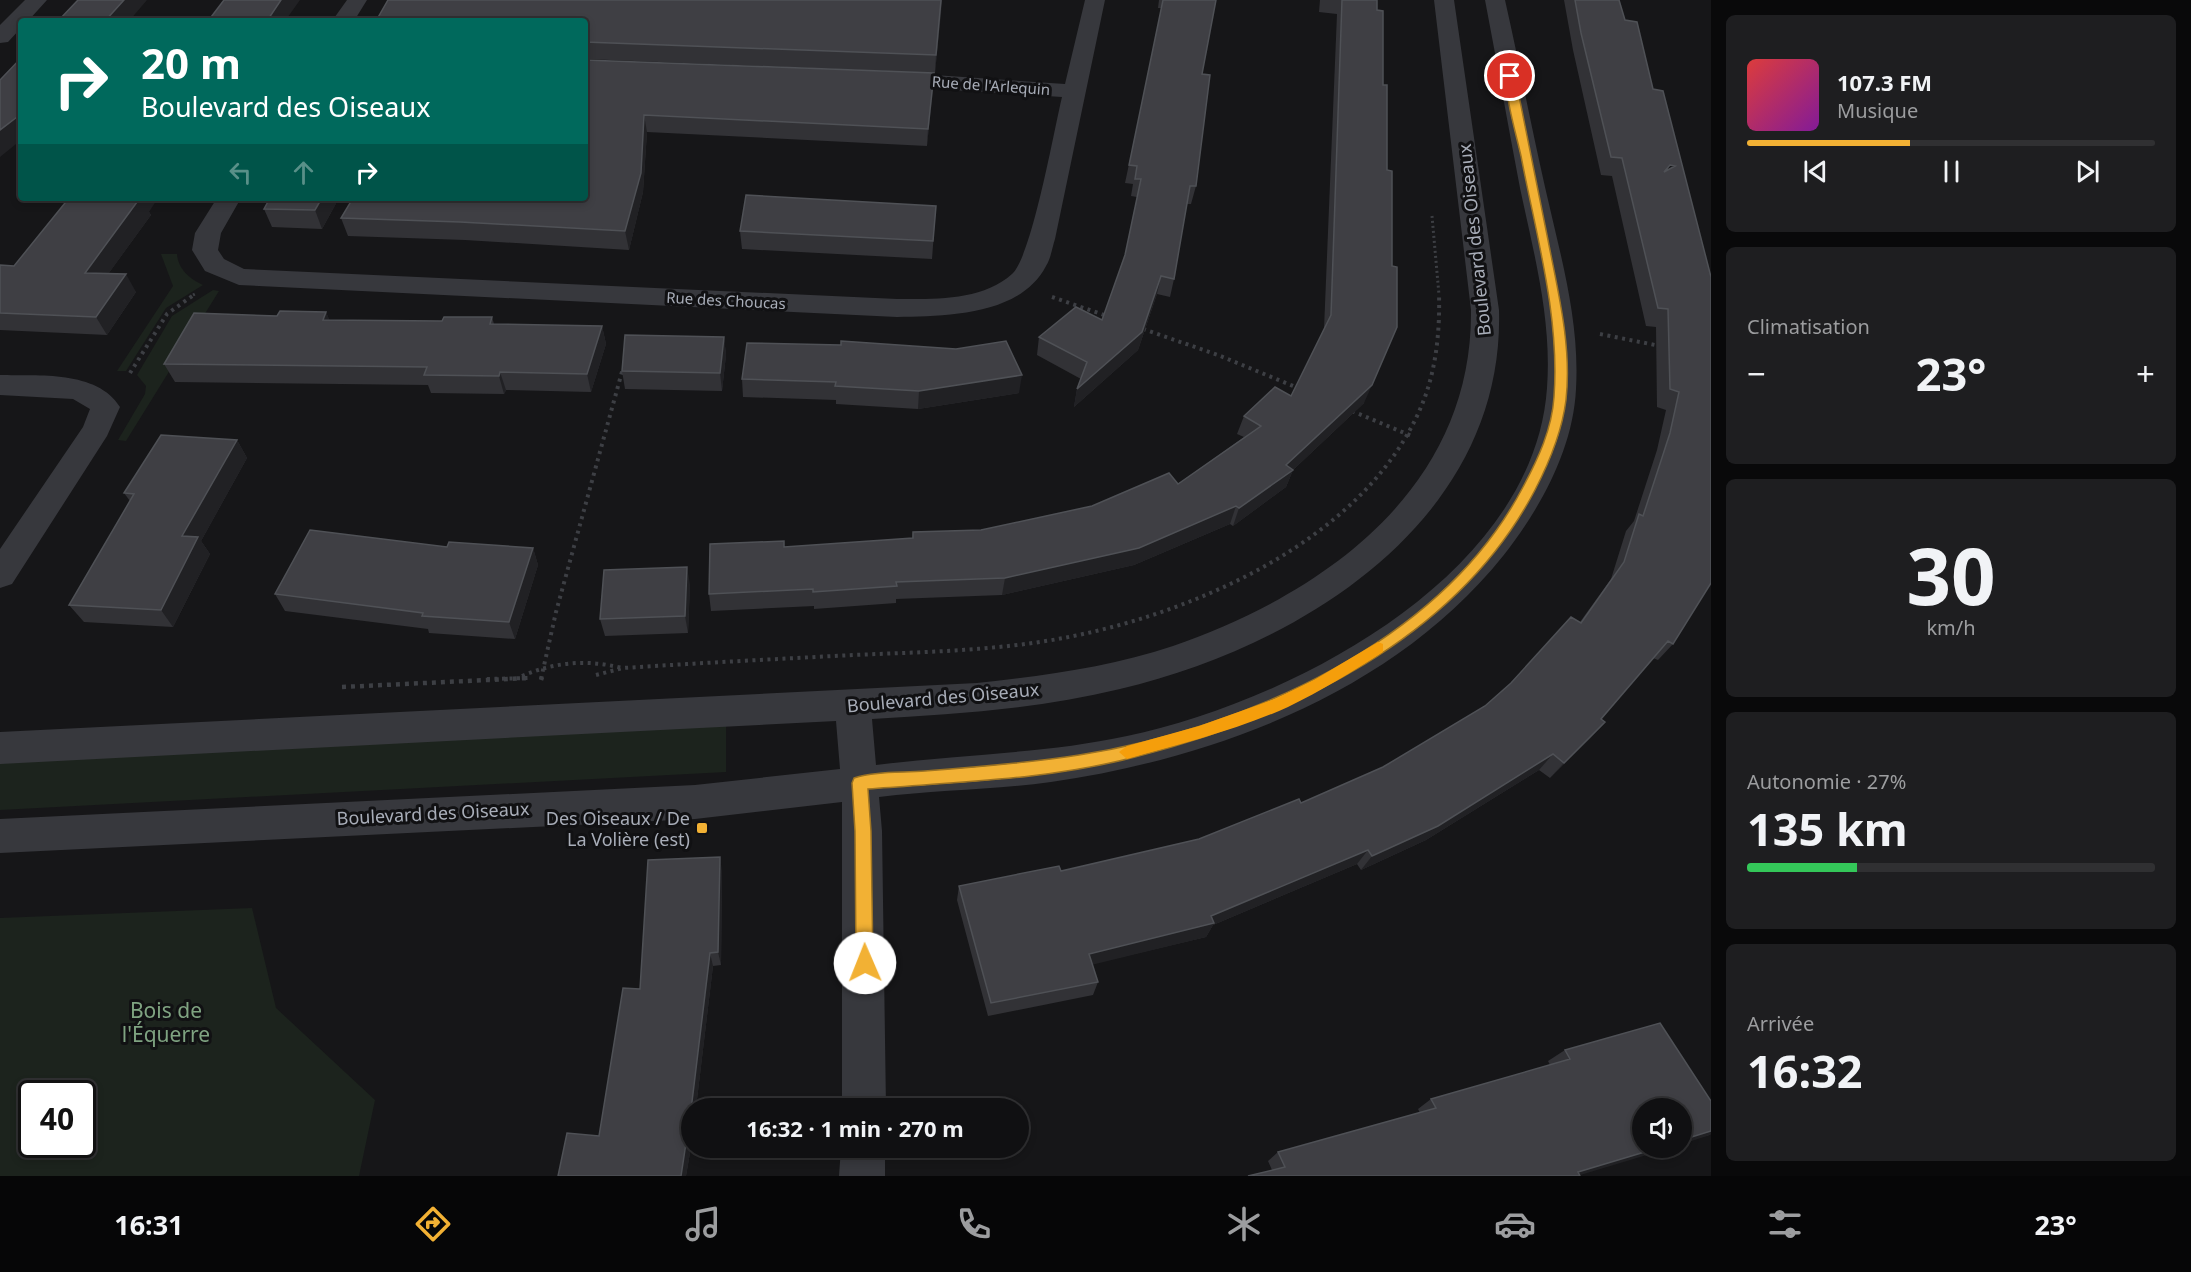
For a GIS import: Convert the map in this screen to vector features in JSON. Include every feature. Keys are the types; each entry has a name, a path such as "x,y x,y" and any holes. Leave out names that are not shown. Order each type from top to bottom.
{"street":[{"path":"19,18 37,0"},
{"path":"345,18 357,0"},
{"name":"Rue des Choucas","path":"227,201 208,232 205,250 207,259 221,270 251,278 897,308 957,306 1005,290 1027,274 1033,265 1042,239 1095,0"},
{"name":"Boulevard des Oiseaux","path":"0,748 853,705 1017,694 1104,678 1179,658 1246,631 1315,594 1369,556 1412,512 1456,451 1473,407 1485,347 1483,291 1444,0"},
{"name":"Boulevard des Oiseaux","path":"0,836 742,798 859,783 1026,769 1133,751 1234,722 1319,684 1392,639 1475,568 1496,542 1530,490 1551,442 1560,399 1561,340 1547,256 1495,0"},
{"path":"0,37 18,19"},
{"name":"Rue de l'Arlequin","path":"863,78 1074,91"},
{"path":"0,385 79,390 97,397 105,407 105,413 97,429 0,576"},
{"path":"853,705 864,850 864,1098"},
{"path":"862,1176 863,1158"}],"path":[{"path":"130,373 167,314 199,292"},
{"path":"1041,293 1107,316"},
{"path":"520,677 544,665 590,662 623,668 932,652 1022,645 1075,636 1160,612 1254,573 1325,527 1361,495 1387,465 1407,434 1430,383 1438,343 1440,309"},
{"path":"1141,328 1218,355 1302,390"},
{"path":"1593,330 1608,337 1666,347"},
{"path":"540,681 626,357"},
{"path":"1344,407 1418,439"}],"green space":[{"path":"161,254 177,254 186,273 203,285 166,308 126,371 117,371 173,286"},
{"path":"213,290 219,291 126,441 118,440 145,394 146,386 137,375 172,316"},
{"path":"726,722 726,772 0,810 0,763"},
{"name":"Bois de l'Équerre","path":"252,908 276,1008 375,1100 359,1176 0,1176 0,918"}],"building":[{"path":"78,0 124,0 108,18 61,18"},
{"path":"224,0 281,0 269,18 210,18"},
{"path":"388,0 941,0 936,55 588,42 588,18 378,18"},
{"path":"1163,0 1216,0 1202,74 1210,75 1196,186 1190,186 1174,279 1161,276 1142,332 1077,389 1087,362 1039,337 1076,307 1102,320 1125,255 1141,179 1135,179 1137,166 1129,165"},
{"path":"1342,0 1377,0 1377,10 1383,11 1383,85 1387,85 1387,170 1392,171 1392,266 1397,267 1397,327 1372,385 1286,465 1293,470 1239,508 1236,506 1139,548 1005,578 896,582 897,586 813,592 813,589 709,594 710,544 784,541 784,547 913,538 913,532 981,530 1092,506 1169,473 1178,484 1261,426 1244,416 1275,387 1291,396 1331,315"},
{"path":"1575,0 1619,0 1625,20 1637,22 1653,89 1663,91 1711,277 1711,583 1673,644 1668,641 1601,719 1605,722 1564,763 1553,754 1438,826 1372,856 1368,850 1211,916 1214,923 1089,954 1098,982 991,1003 959,886 1059,866 1061,871 1199,839 1299,799 1301,803 1383,767 1485,706 1511,683 1571,617 1581,623 1624,562 1639,514 1643,516 1670,433 1679,392 1670,389 1668,309 1658,308 1622,158 1611,157"},
{"path":"588,60 934,73 928,129 644,115 641,173 625,231 341,218 351,201 588,201"},
{"path":"18,61 18,116 0,130 0,80"},
{"path":"746,195 936,206 933,241 740,231"},
{"path":"67,201 138,201 85,273 126,274 96,317 0,313 0,265 14,266"},
{"path":"268,201 320,201 315,210 264,209"},
{"path":"280,311 326,312 323,320 442,321 444,317 492,317 490,324 602,326 587,374 500,372 499,376 424,375 427,367 164,364 194,313 277,316"},
{"path":"625,335 724,337 720,373 622,371"},
{"path":"841,341 956,349 1006,341 1022,375 919,391 835,386 836,382 742,379 747,343 841,345"},
{"path":"161,435 237,440 182,536 198,537 161,610 69,605 134,494 124,493"},
{"path":"310,530 447,547 449,542 533,548 509,622 422,616 423,613 275,594"},
{"path":"687,567 685,616 600,619 604,570"},
{"path":"720,857 718,952 710,953 692,1098 681,1098 681,1158 684,1158 681,1176 558,1176 567,1133 599,1136 623,988 640,989 648,860"},
{"path":"1660,1023 1711,1101 1711,1131 1692,1137 1692,1098 1632,1098 1632,1156 1578,1172 1580,1176 1248,1176 1285,1167 1278,1152 1436,1108 1431,1099 1570,1059 1565,1050"}],"slow traffic":[{"path":"1127,752 1234,722 1280,703 1319,684 1378,648"}],"place":[{"name":"Des Oiseaux / De La Volière (est)","path":"702,828"}],"route":[{"path":"865,963 863,831 859,783 1026,769 1081,761 1133,751 1234,722 1319,684 1392,639 1475,568 1496,542 1530,490 1551,442 1560,399 1560,326 1510,76"}]}
